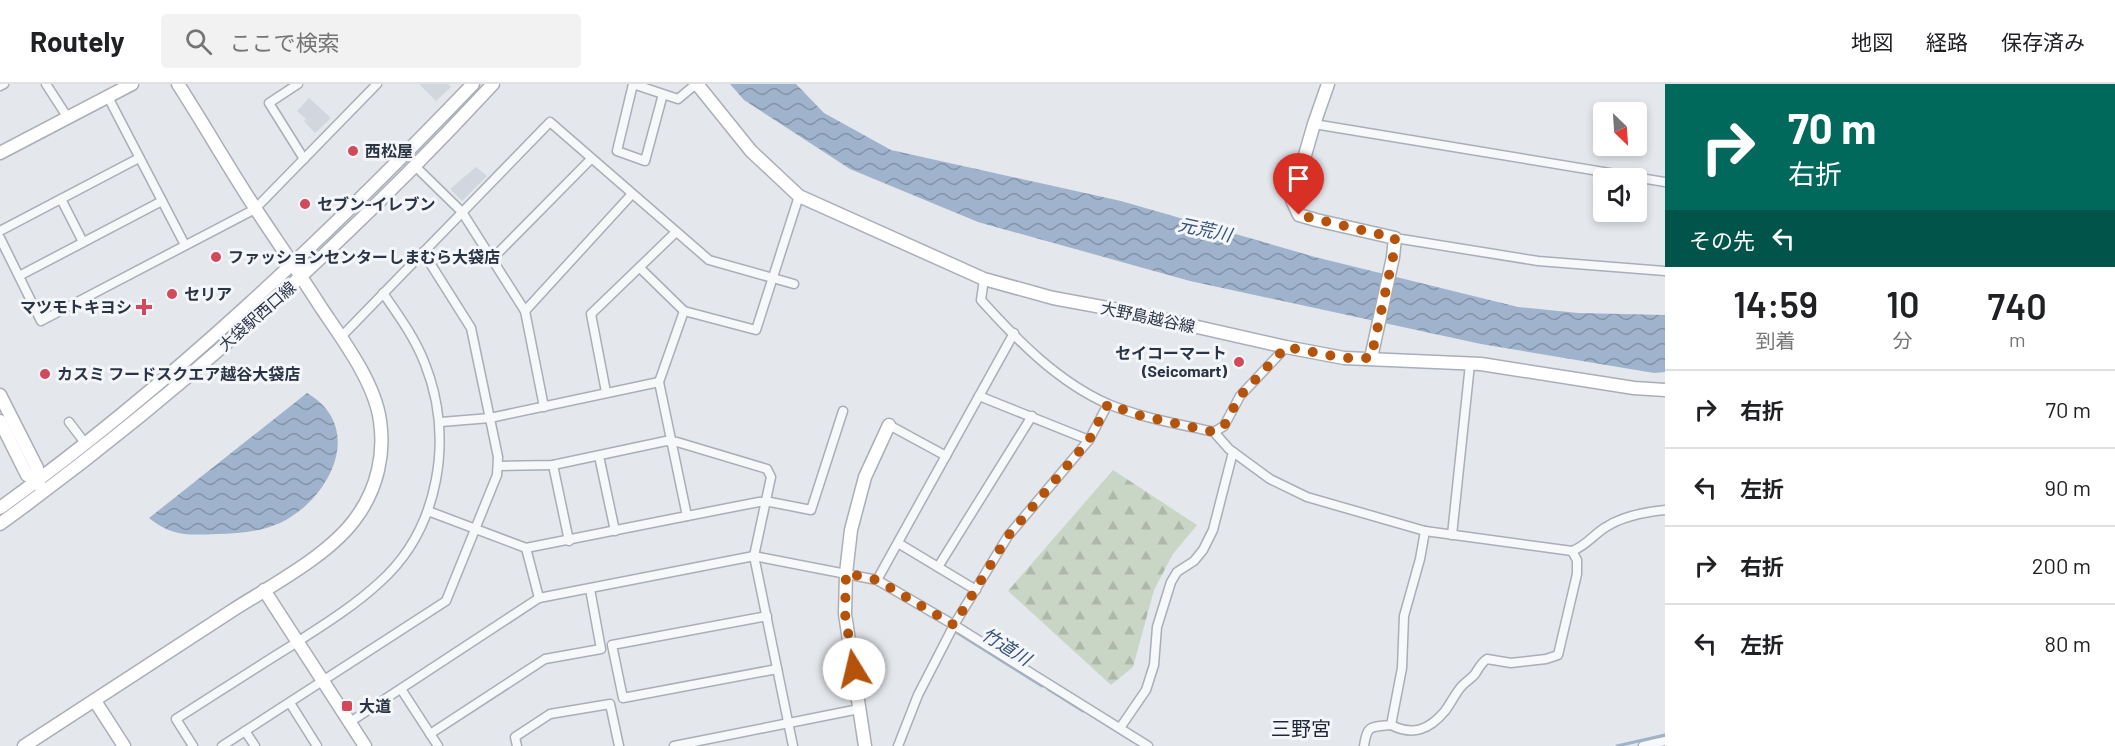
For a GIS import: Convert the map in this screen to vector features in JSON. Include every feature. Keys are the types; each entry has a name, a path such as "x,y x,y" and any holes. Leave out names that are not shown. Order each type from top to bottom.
{"street":[{"path":"46,84 68,118"},
{"path":"0,153 132,84"},
{"path":"24,746 264,590 339,538 358,516 372,493 379,470 382,446 380,419 373,396 341,337 255,209 178,84"},
{"path":"298,84 268,103 304,159"},
{"path":"0,238 41,321 255,209 376,84"},
{"name":"大袋駅西口線","path":"0,508 120,416 293,265 405,155 473,84"},
{"name":"大袋駅西口線","path":"0,524 162,399 301,278 415,166 493,84"},
{"path":"663,94 645,161 616,151 633,84 663,94 678,99 696,84"},
{"name":"大野島越谷線","path":"696,84 751,152 799,196 984,279 1053,298 1140,314 1344,358 1470,364 1634,388 1665,390"},
{"path":"1328,84 1292,200 1299,215 1395,238 1538,261 1665,271"},
{"path":"108,97 185,245"},
{"path":"341,337 550,122 710,260 794,284"},
{"path":"1314,124 1665,182"},
{"path":"0,231 139,158"},
{"path":"493,258 591,159"},
{"path":"415,166 462,212 525,311 544,407"},
{"path":"525,311 632,194"},
{"path":"639,268 684,311 756,330 799,196"},
{"path":"61,199 83,242"},
{"path":"19,276 162,201"},
{"path":"606,392 591,314 676,232"},
{"path":"1371,358 1395,238"},
{"path":"222,746 446,602 476,531 499,466 490,417 471,328 423,252"},
{"path":"984,279 981,300 1042,362 1092,396 1138,415 1214,432 1233,452 1270,479 1307,497 1425,531 1572,551 1583,546 1606,527 1628,517 1665,510"},
{"path":"193,746 176,719 347,609 380,582 396,566 412,543 428,511 437,476 441,422 432,381 422,356 383,293"},
{"path":"684,311 659,382 687,516"},
{"path":"877,580 1014,333"},
{"path":"1214,432 1224,426 1240,396 1286,347"},
{"path":"1452,535 1470,364"},
{"path":"441,422 490,417 659,382"},
{"path":"0,395 37,468 37,481 43,493"},
{"path":"979,396 1089,440"},
{"path":"898,746 918,695 954,625 1008,536 1089,440 1108,404"},
{"path":"428,511 526,548 765,502 811,510 843,411"},
{"path":"939,567 1032,416"},
{"path":"0,421 27,475 37,481"},
{"path":"69,422 86,443"},
{"path":"865,746 845,614 846,573 851,530 865,477 889,425 946,456"},
{"path":"499,466 553,465 671,441 767,469 771,477 754,556 793,746"},
{"path":"1120,728 1146,690 1154,665 1157,627 1171,582 1177,572 1194,561 1203,550 1213,530 1233,452"},
{"path":"599,456 615,531"},
{"path":"553,465 569,541"},
{"path":"1390,725 1402,668 1404,616 1420,559 1425,531"},
{"path":"898,543 976,590"},
{"path":"526,548 539,598"},
{"path":"1364,746 1366,731 1371,727 1390,725 1409,732 1420,730 1432,723 1445,711 1461,687 1474,676 1487,659 1511,663 1546,659 1558,655 1577,574 1577,560 1572,551"},
{"path":"350,722 539,598 754,556 877,580 1120,728 1137,743 1148,746"},
{"path":"430,734 545,659 601,649 590,589"},
{"path":"264,590 365,746"},
{"path":"767,616 612,645 623,698 777,669"},
{"path":"401,688 438,746"},
{"path":"95,700 124,746"},
{"path":"290,703 317,746"},
{"path":"517,746 515,738 550,714 610,704 619,746"},
{"path":"674,746 859,710"},
{"path":"245,731 255,746"},
{"path":"1643,746 1665,741"}],"shaded area":[{"path":"419,84 448,84 451,87 436,101"},
{"path":"309,98 331,118 315,133 304,121 306,119 297,111"},
{"path":"476,167 487,176 462,201 450,189"}],"green space":[{"path":"1113,470 1197,525 1173,554 1154,590 1133,667 1111,685 1008,591"}],"water":[{"name":"元荒川","path":"730,84 796,84 824,113 891,150 1121,201 1315,257 1518,307 1578,313 1665,315 1665,372 1654,373 1481,344 1190,281 978,222 850,169 744,100"},
{"path":"307,393 325,408 335,425 338,443 334,462 326,481 298,512 280,523 265,528 198,535 173,532 149,518"}],"waterway":[{"name":"竹道川","path":"956,632 1042,686"},
{"name":"竹道川","path":"1048,689 1083,711"},
{"name":"竹道川","path":"1091,715 1131,740"},
{"path":"1617,746 1665,735"}],"place":[{"name":"西松屋","path":"353,151"},
{"name":"セブン-イレブン","path":"305,204"},
{"name":"ファッションセンターしまむら大袋店","path":"216,257"},
{"name":"セリア","path":"172,294"},
{"name":"マツモトキヨシ","path":"144,307"},
{"name":"セイコーマート (Seicomart)","path":"1239,362"},
{"name":"カスミ フードスクエア越谷大袋店","path":"45,374"},
{"name":"大道","path":"347,706"}],"district":[{"name":"三野宮","path":"1301,729"}],"route":[{"path":"854,669 845,614 846,573 877,580 954,625 1008,536 1089,440 1108,404 1138,415 1214,432 1224,426 1240,396 1286,347 1344,358 1371,358 1395,238 1299,215"}]}
